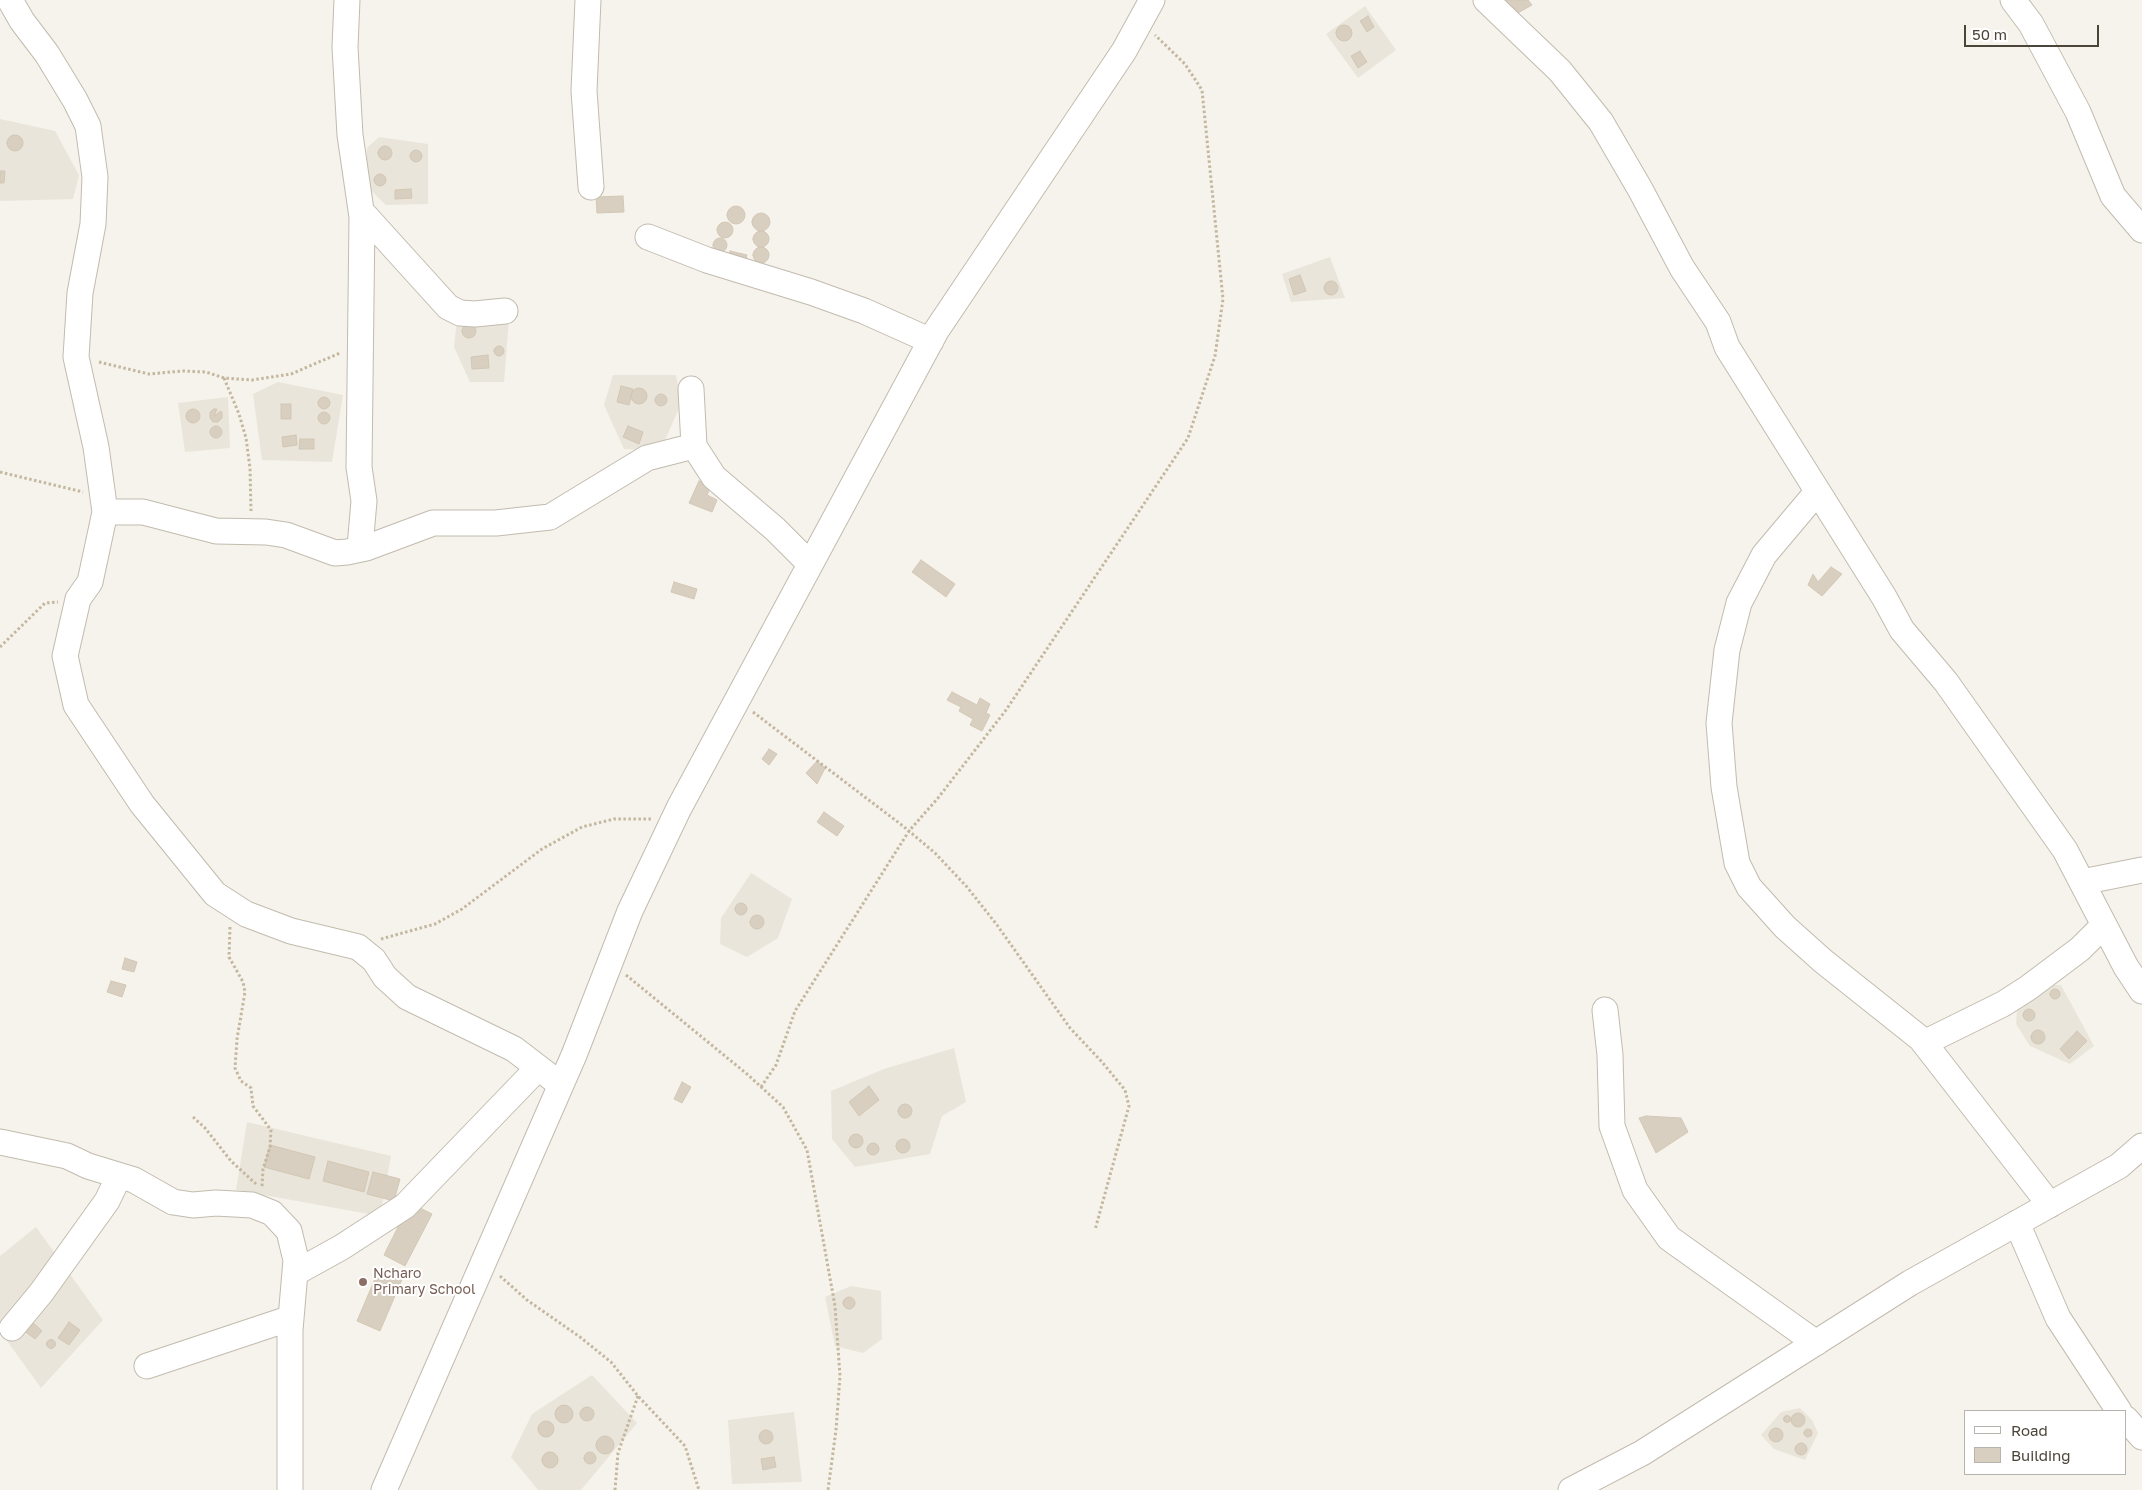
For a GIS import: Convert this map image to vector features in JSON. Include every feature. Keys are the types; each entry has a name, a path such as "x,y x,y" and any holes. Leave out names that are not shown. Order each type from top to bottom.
{"street":[{"path":"10,0 22,22 47,54 75,100 88,126 95,177 93,224 80,293 76,357 96,447 104,504 90,582 78,599 66,656 76,705 142,804 216,894 246,914 291,931 358,947 374,960 385,978 407,997 514,1049 561,1085"},
{"path":"347,0 345,47 350,135 361,212 359,467 364,501 360,548"},
{"path":"588,0 584,91 590,187"},
{"path":"1486,0 1560,72 1601,122 1640,189 1682,268 1718,322 1727,347 1884,597 1902,630 1946,682 2065,850 2126,967 2142,991"},
{"path":"2013,0 2030,24 2078,112 2113,196 2142,230"},
{"path":"384,1490 485,1263 561,1085 630,911 673,820 931,341 1118,60 1146,11"},
{"path":"361,212 448,307 460,313 474,314 505,311"},
{"path":"648,237 716,263 811,292 864,311 899,325 931,341"},
{"path":"692,389 694,446 714,477 775,529 810,564"},
{"path":"104,504 216,531 252,532 286,536 335,553 366,548 433,522 496,523 550,517 647,458 694,446"},
{"path":"1817,492 1764,556 1739,603 1728,650 1719,723 1724,787 1737,863 1749,888 1785,927 1924,1043 2050,1205"},
{"path":"2082,882 2142,870"},
{"path":"1924,1043 2003,1004 2028,988 2080,949 2104,925"},
{"path":"1605,1010 1610,1056 1612,1126 1635,1190 1669,1238 1816,1343"},
{"path":"295,1273 342,1248 405,1206 538,1068"},
{"path":"0,1142 66,1156 88,1166 134,1180 173,1202 193,1205 216,1203 252,1205 272,1213 289,1231 296,1260 291,1318 290,1490"},
{"path":"1571,1490 1642,1453 1910,1283 2119,1166 2142,1146"},
{"path":"12,1328 41,1293 107,1201 119,1176"},
{"path":"2017,1223 2058,1318 2118,1410"},
{"path":"147,1366 291,1318"},
{"path":"2127,1420 2142,1437"}],"path":[{"path":"761,1087 776,1065 795,1011 909,831 938,798 1006,710 1188,438 1215,356 1223,299 1202,90 1146,11"},
{"path":"76,357 149,374 182,370 206,372 224,378 252,380 291,374 360,343"},
{"path":"224,378 239,414 246,438 250,468 252,532"},
{"path":"0,472 104,504"},
{"path":"0,646 45,603 78,599"},
{"path":"737,699 935,853 967,887 1035,976 1070,1028 1125,1090 1129,1106 1094,1230"},
{"path":"348,944 377,940 435,924 462,909 542,849 582,827 614,819 673,820"},
{"path":"193,1117 205,1128 231,1161 262,1190 262,1169 270,1147 271,1130 253,1106 251,1088 241,1081 235,1068 237,1039 245,992 243,982 229,957 231,904"},
{"path":"611,961 783,1106 807,1150 835,1306 840,1376 836,1430 828,1490"},
{"path":"485,1263 527,1300 580,1337 611,1362 638,1396 685,1446 699,1490"},
{"path":"615,1490 618,1453 638,1396"}],"shaded area":[{"path":"1365,6 1396,50 1358,78 1326,34"},
{"path":"0,119 55,131 79,175 73,199 0,201"},
{"path":"379,137 428,144 428,204 386,205 366,186 367,148"},
{"path":"1330,257 1345,298 1291,302 1282,274"},
{"path":"457,320 509,320 504,382 470,382 454,347"},
{"path":"613,375 676,375 681,404 660,451 624,449 604,405"},
{"path":"278,382 343,395 332,462 262,460 253,394"},
{"path":"228,397 230,448 185,452 178,403"},
{"path":"751,873 792,899 778,938 747,957 720,944 721,918"},
{"path":"2047,985 2061,985 2094,1046 2070,1064 2030,1046 2016,1024 2017,1011"},
{"path":"954,1048 966,1102 942,1116 930,1154 855,1167 832,1139 831,1091 884,1069"},
{"path":"247,1122 391,1156 380,1216 236,1190"},
{"path":"36,1227 103,1320 41,1388 0,1331 0,1256"},
{"path":"851,1286 881,1291 882,1339 863,1353 835,1346 825,1297"},
{"path":"592,1375 637,1423 581,1490 538,1490 511,1457 532,1414"},
{"path":"1800,1408 1812,1420 1818,1433 1805,1460 1774,1449 1761,1435 1781,1412"},
{"path":"794,1412 802,1482 732,1484 728,1420"}],"building":[{"path":"1501,0 1528,0 1532,5 1516,14"},
{"path":"1368,16 1374,27 1367,32 1360,21"},
{"path":"1344,25 1352,33 1344,41 1336,33"},
{"path":"1360,51 1367,62 1358,68 1351,56"},
{"path":"15,135 23,143 15,151 7,143"},
{"path":"385,146 390,148 392,153 390,158 385,160 380,158 378,153 380,148"},
{"path":"414,150 418,150 422,156 418,162 414,162 410,158 410,154"},
{"path":"0,171 5,171 4,183 0,183"},
{"path":"378,174 382,174 386,180 382,186 378,186 374,182 374,178"},
{"path":"411,189 412,198 395,199 395,190"},
{"path":"623,196 624,212 597,213 596,197"},
{"path":"736,206 742,209 745,215 742,221 736,224 730,221 727,215 730,209"},
{"path":"761,213 767,216 770,222 767,228 761,231 755,228 752,222 755,216"},
{"path":"722,222 728,222 733,227 731,236 722,238 717,233 717,227"},
{"path":"758,231 764,231 769,236 767,245 758,247 753,242 753,236"},
{"path":"717,238 723,238 727,245 723,252 717,252 713,248 713,242"},
{"path":"758,247 764,247 769,252 767,261 758,263 753,258 753,252"},
{"path":"730,251 747,255 743,271 726,267"},
{"path":"1300,275 1306,291 1294,295 1289,279"},
{"path":"1328,281 1334,281 1338,288 1334,295 1328,295 1324,291 1324,285"},
{"path":"469,324 474,326 476,331 474,336 469,338 464,336 462,331 464,326"},
{"path":"499,346 504,351 499,356 494,351"},
{"path":"488,355 489,368 472,369 471,357"},
{"path":"621,386 633,389 629,405 617,402"},
{"path":"639,388 647,396 639,404 631,396"},
{"path":"659,394 663,394 667,400 663,406 659,406 655,402 655,398"},
{"path":"326,397 329,398 329,408 322,409 319,408 318,401 319,398"},
{"path":"281,404 291,404 291,419 281,419"},
{"path":"193,409 198,411 200,416 198,421 193,423 188,421 186,416 188,411"},
{"path":"217,409 214,416 221,411 222,413 222,418 218,422 213,422 210,418 210,412"},
{"path":"324,412 330,418 324,424 318,418"},
{"path":"216,426 222,432 216,438 210,432"},
{"path":"628,426 643,432 639,444 623,437"},
{"path":"296,435 297,445 283,447 282,437"},
{"path":"300,439 314,439 314,449 299,449"},
{"path":"699,481 711,486 707,495 717,500 712,512 689,503"},
{"path":"921,560 955,584 946,597 912,572"},
{"path":"1831,567 1842,574 1822,596 1808,585 1813,574 1818,582"},
{"path":"674,582 697,589 694,599 671,592"},
{"path":"952,692 977,705 980,698 990,704 986,713 990,715 982,731 970,725 973,719 959,711 961,707 947,700"},
{"path":"769,749 777,754 769,765 762,759"},
{"path":"817,761 825,768 817,784 806,773"},
{"path":"824,812 844,826 837,836 817,822"},
{"path":"739,903 743,903 747,909 743,915 739,915 735,911 735,907"},
{"path":"757,915 762,917 764,922 762,927 757,929 752,927 750,922 752,917"},
{"path":"125,958 137,962 134,972 122,969"},
{"path":"111,981 126,985 122,997 107,992"},
{"path":"2053,989 2057,989 2060,994 2059,998 2053,999 2050,996 2050,992"},
{"path":"2031,1009 2034,1010 2034,1020 2027,1021 2024,1020 2023,1013 2024,1010"},
{"path":"2038,1030 2043,1032 2045,1037 2043,1042 2038,1044 2033,1042 2031,1037 2033,1032"},
{"path":"2077,1031 2087,1041 2069,1059 2060,1049"},
{"path":"682,1082 691,1087 682,1103 674,1099"},
{"path":"869,1086 879,1100 859,1116 849,1102"},
{"path":"905,1104 910,1106 912,1111 910,1116 905,1118 900,1116 898,1111 900,1106"},
{"path":"1646,1116 1681,1118 1688,1132 1656,1153 1639,1118"},
{"path":"856,1134 861,1136 863,1141 861,1146 856,1148 851,1146 849,1141 851,1136"},
{"path":"903,1139 908,1141 910,1146 908,1151 903,1153 898,1151 896,1146 898,1141"},
{"path":"871,1143 875,1143 879,1149 875,1155 871,1155 867,1151 867,1147"},
{"path":"270,1145 315,1157 309,1179 264,1167"},
{"path":"328,1161 369,1172 364,1192 323,1181"},
{"path":"373,1172 400,1179 394,1201 367,1194"},
{"path":"410,1203 432,1214 405,1266 384,1255"},
{"path":"380,1267 403,1277 380,1331 357,1321"},
{"path":"851,1297 854,1298 854,1308 847,1309 844,1308 843,1301 844,1298"},
{"path":"30,1320 42,1331 35,1339 22,1329"},
{"path":"69,1322 80,1330 69,1345 58,1338"},
{"path":"51,1340 55,1344 51,1348 47,1344"},
{"path":"564,1405 570,1408 573,1414 570,1420 564,1423 558,1420 555,1414 558,1408"},
{"path":"587,1407 592,1409 594,1414 592,1419 587,1421 582,1419 580,1414 582,1409"},
{"path":"1798,1413 1803,1415 1805,1420 1803,1425 1798,1427 1793,1425 1791,1420 1793,1415"},
{"path":"1787,1415 1791,1419 1787,1423 1783,1419"},
{"path":"546,1421 554,1429 546,1437 538,1429"},
{"path":"1773,1428 1779,1428 1783,1435 1779,1442 1773,1442 1769,1438 1769,1432"},
{"path":"1808,1429 1812,1433 1808,1437 1804,1433"},
{"path":"766,1430 771,1432 773,1437 771,1442 766,1444 761,1442 759,1437 761,1432"},
{"path":"605,1436 611,1439 614,1445 611,1451 605,1454 599,1451 596,1445 599,1439"},
{"path":"1799,1443 1803,1443 1807,1449 1803,1455 1799,1455 1795,1451 1795,1447"},
{"path":"550,1452 556,1454 558,1460 556,1466 550,1468 544,1466 542,1460 544,1454"},
{"path":"592,1452 595,1453 595,1463 588,1464 585,1463 584,1456 585,1453"},
{"path":"774,1457 776,1467 763,1470 761,1459"}],"place":[{"name":"Ncharo Primary School","path":"363,1282"}]}
